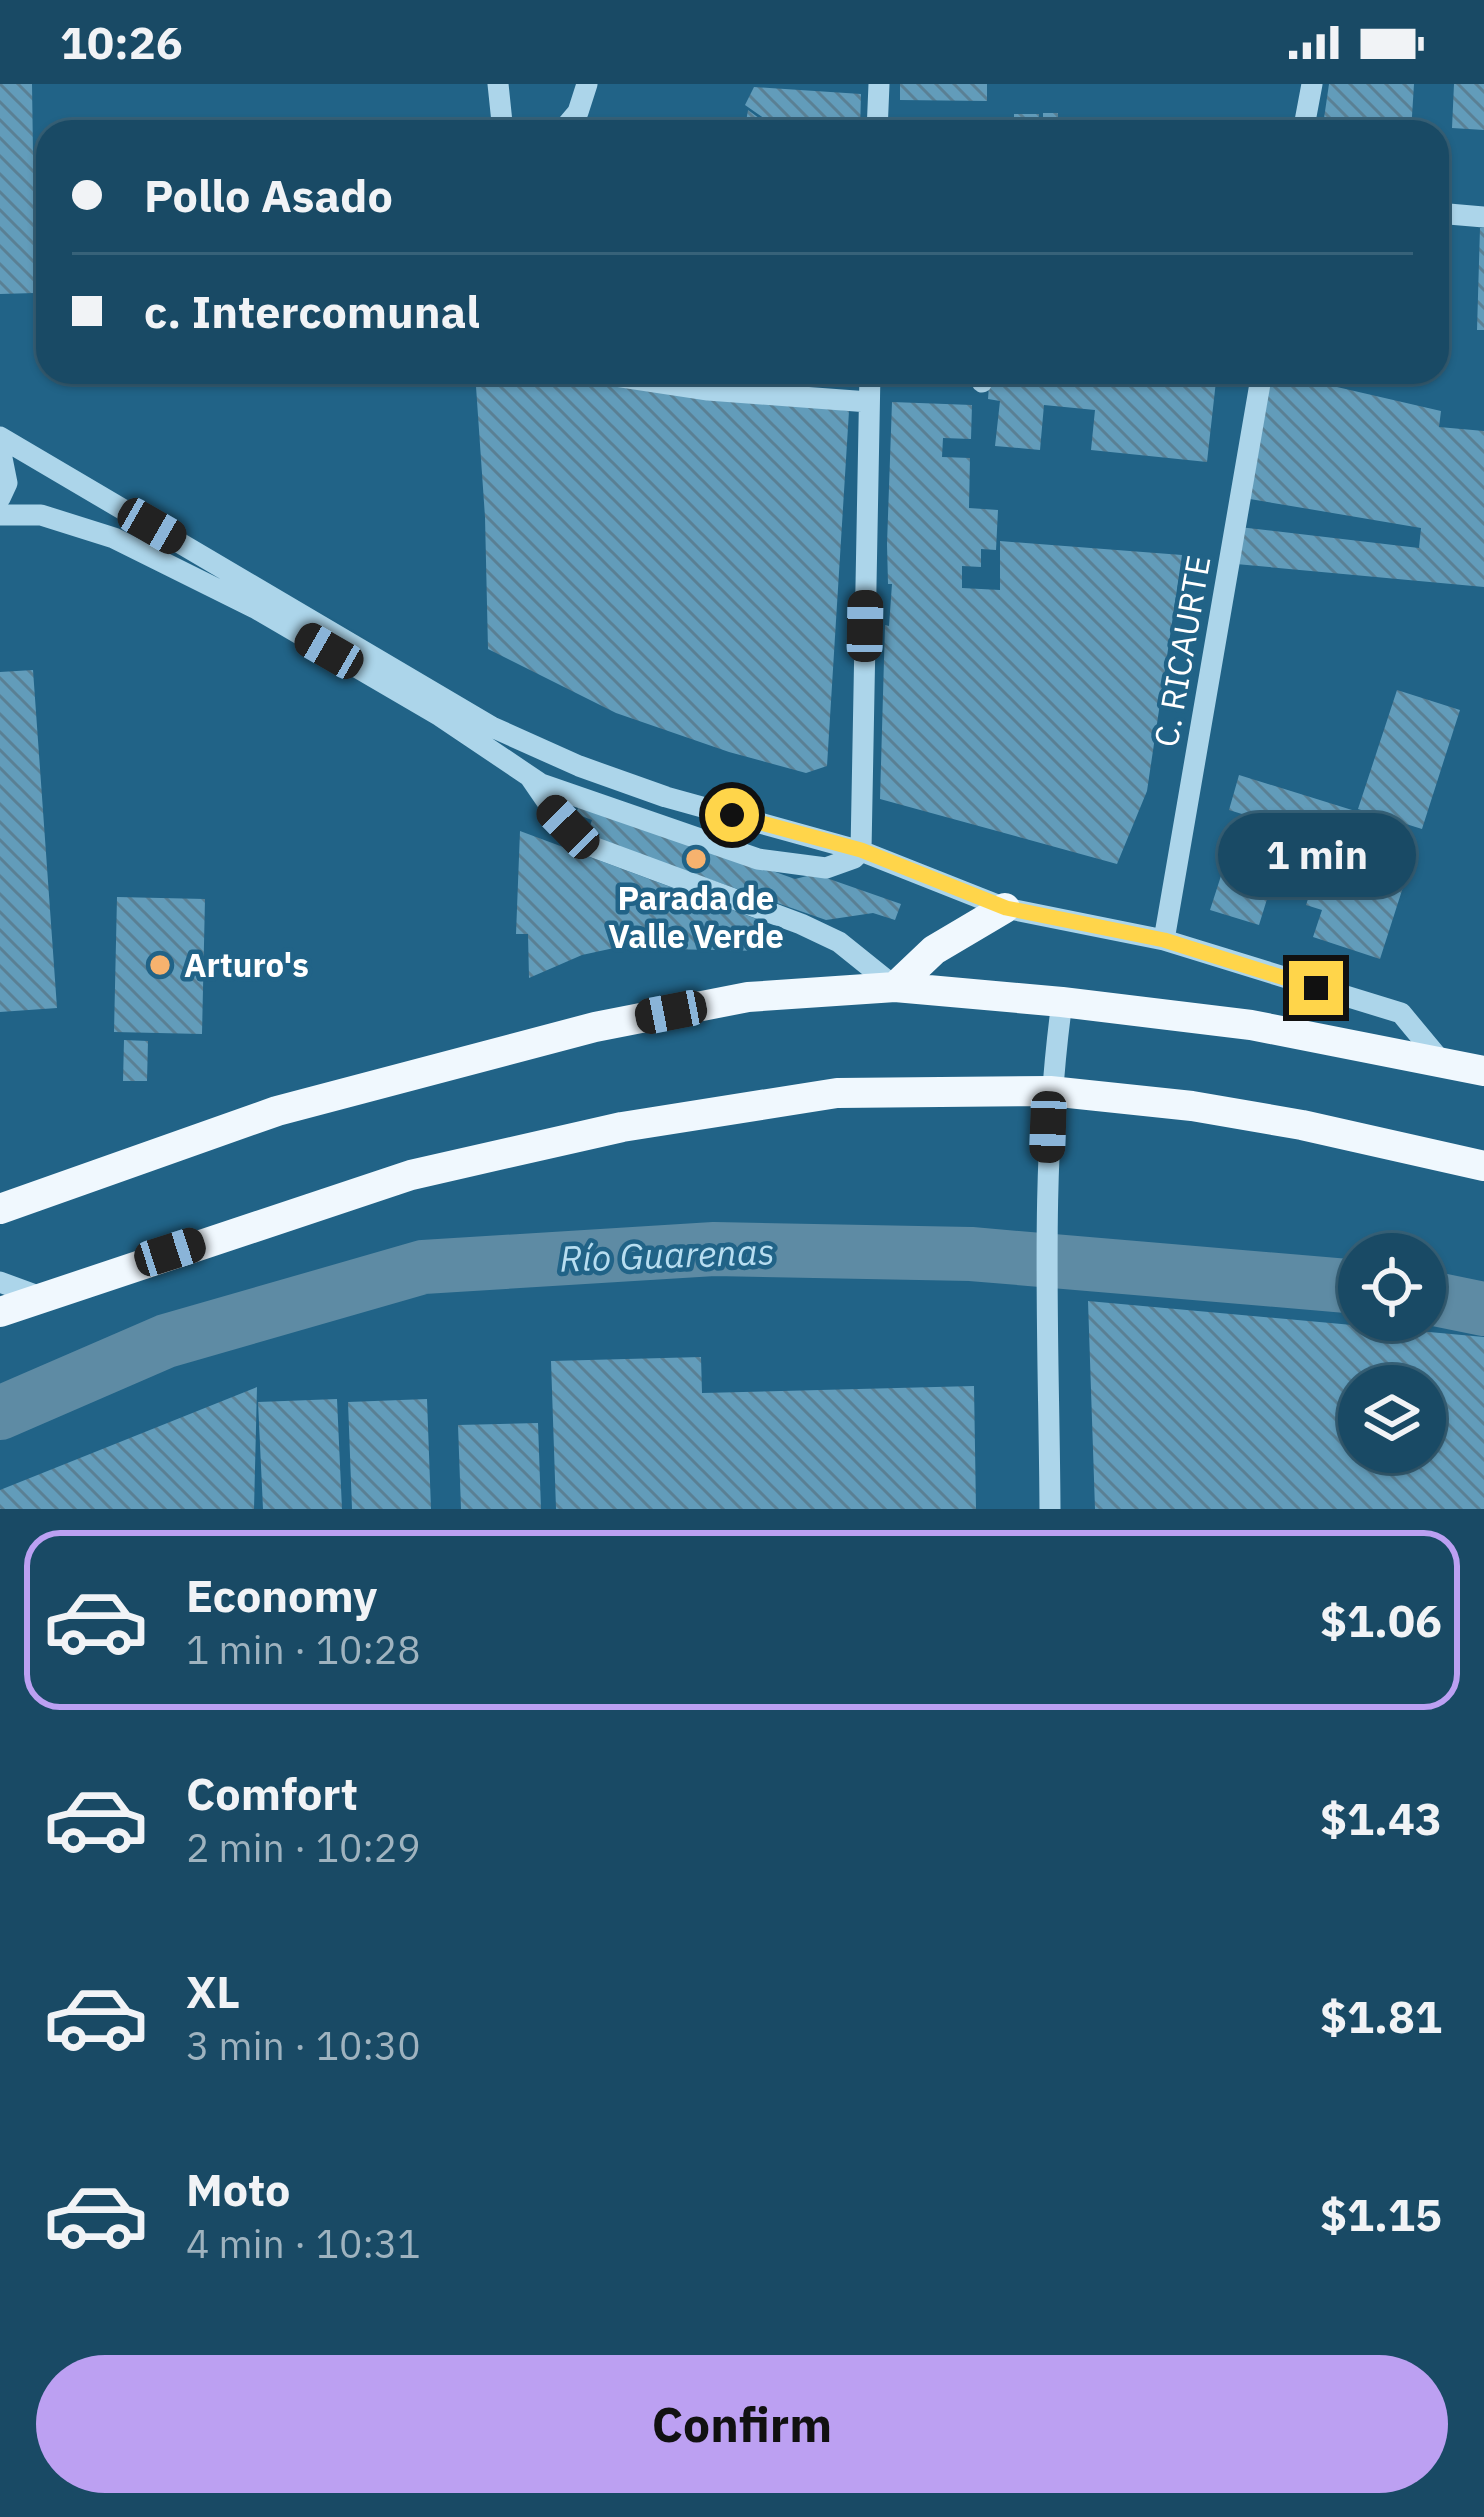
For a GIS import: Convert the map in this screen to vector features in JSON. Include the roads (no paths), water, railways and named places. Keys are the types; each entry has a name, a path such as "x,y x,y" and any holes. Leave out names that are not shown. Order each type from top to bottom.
{"main road":[{"path":"895,987 934,950 1006,908"},
{"path":"0,1209 277,1111 595,1027 748,997 895,987 1062,1002 1251,1025 1484,1071"},
{"path":"0,1312 411,1175 622,1127 837,1094 1050,1091 1214,1110 1484,1166"}],"street":[{"path":"498,84 502,120"},
{"path":"571,120 587,84"},
{"path":"878,120 879,84"},
{"path":"1305,120 1312,84"},
{"path":"1449,214 1484,217"},
{"path":"668,384 869,402"},
{"path":"0,515 41,515 114,538 255,608 541,784 758,859 826,868 854,858 861,850 870,384"},
{"name":"C. RICAURTE","path":"1164,940 1260,384"},
{"path":"0,437 492,727 579,766 666,796 861,850 1006,908 1164,940 1401,1013 1440,1060"},
{"path":"0,448 7,483 0,498"},
{"path":"492,727 552,809 585,844 801,924 839,942 895,987"},
{"path":"1050,1509 1047,1164 1050,1091 1062,1002"},
{"path":"0,1282 41,1298"}],"waterway":[{"name":"Río Guarenas","path":"0,1413 166,1341 423,1267 714,1249 971,1254 1338,1285"},
{"name":"Río Guarenas","path":"1446,1301 1484,1309"}],"place":[{"name":"Parada de Valle Verde","path":"696,859"},
{"name":"Arturo's","path":"160,965"}]}
